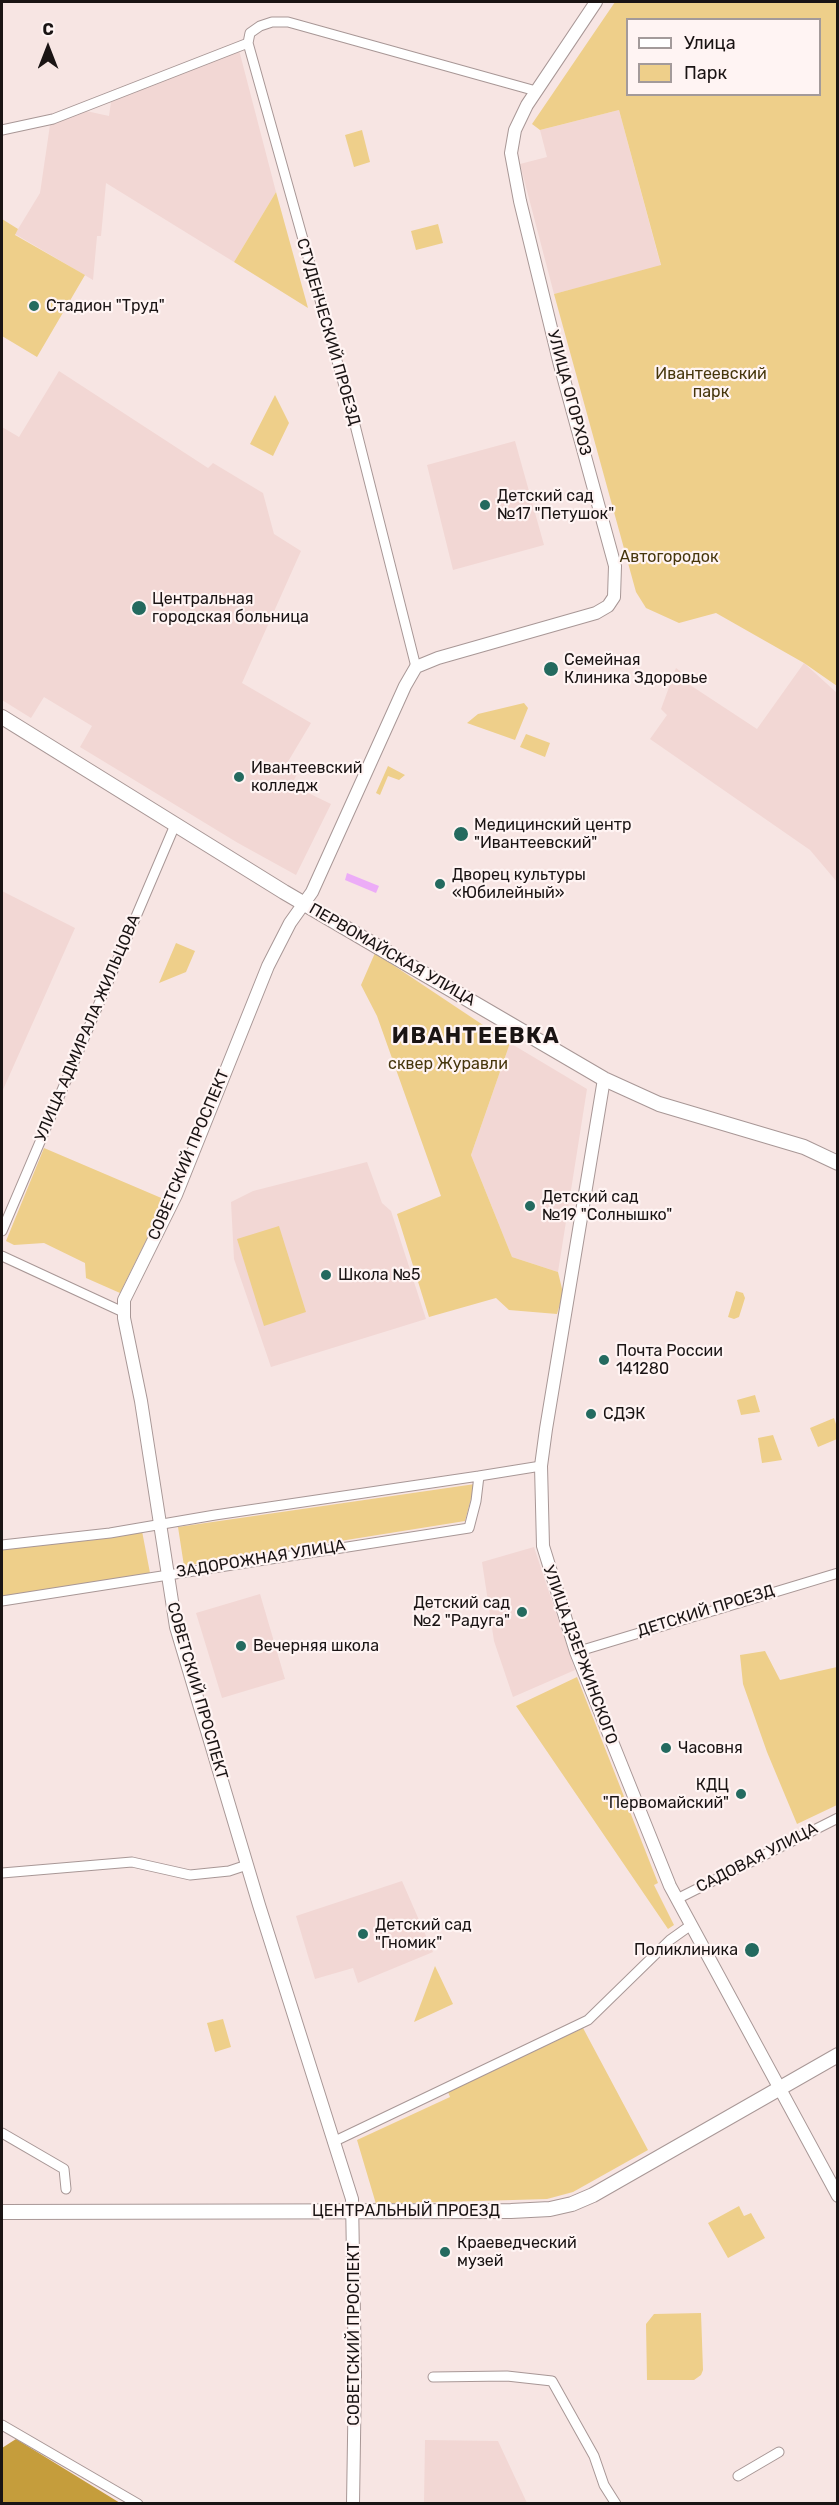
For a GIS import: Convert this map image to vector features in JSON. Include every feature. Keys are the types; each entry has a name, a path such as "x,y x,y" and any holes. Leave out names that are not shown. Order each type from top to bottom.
{"main road":[{"name":"ПЕРВОМАЙСКАЯ УЛИЦА","path":"2,717 304,903 604,1079 659,1104 804,1147 837,1162"},
{"name":"ЦЕНТРАЛЬНЫЙ ПРОЕЗД","path":"2,2212 511,2211 572,2204 837,2055"}],"street":[{"name":"УЛИЦА ОГОРХОЗ","path":"416,667 438,658 596,613 608,606 614,597 615,566 560,365 512,164 515,130 536,91 596,2"},
{"path":"2,130 53,119 248,43 250,33 272,22 288,22 536,91"},
{"name":"СТУДЕНЧЕСКИЙ ПРОЕЗД","path":"248,43 355,425 416,667"},
{"path":"304,903 312,892 405,686 416,667"},
{"name":"УЛИЦА АДМИРАЛА ЖИЛЬЦОВА","path":"2,1231 175,825"},
{"name":"СОВЕТСКИЙ ПРОСПЕКТ","path":"304,903 290,922 260,985 176,1195 124,1300 123,1312 141,1401 158,1524 178,1637 354,2212 353,2504"},
{"name":"УЛИЦА ДЗЕРЖИНСКОГО","path":"604,1079 541,1466 543,1546 576,1652 677,1899 837,2196"},
{"path":"2,1256 123,1312"},
{"path":"2,1545 110,1533 541,1466"},
{"name":"ЗАДОРОЖНАЯ УЛИЦА","path":"2,1601 469,1528 479,1476"},
{"name":"ДЕТСКИЙ ПРОЕЗД","path":"576,1652 837,1573"},
{"name":"САДОВАЯ УЛИЦА","path":"677,1899 837,1818"},
{"path":"2,1873 132,1862 190,1875 229,1871 247,1865"},
{"path":"333,2142 588,2020 670,1940 691,1925"},
{"path":"2,2133 64,2169 66,2188"},
{"path":"433,2377 507,2376 552,2381 594,2456 604,2485 616,2504"},
{"path":"2,2425 138,2504"},
{"path":"738,2476 779,2452"}],"shaded area":[{"path":"239,50 276,192 234,262 106,183 101,236 97,236 93,280 15,234 40,193 50,125 86,111 109,116 111,102"},
{"path":"619,110 661,266 554,294 520,164 547,157 540,130"},
{"name":"Центральная городская больница","path":"59,371 208,468 213,463 263,493 274,534 301,551 242,683 311,723 286,765 298,772 293,782 300,789 331,804 296,875 238,843 80,747 92,726 44,697 31,718 2,700 2,427 19,437"},
{"name":"Детский сад №17 \"Петушок\"","path":"515,441 544,545 453,570 427,465"},
{"path":"804,663 837,693 837,882 810,850 650,739 667,715 661,709 676,668 689,678 687,683 757,729"},
{"path":"347,873 379,886 376,893 345,880"},
{"path":"2,891 75,928 2,1092"},
{"name":"Детский сад №19 \"Солнышко\"","path":"510,1043 587,1089 558,1272 512,1257 471,1155"},
{"name":"Школа №5","path":"367,1162 382,1203 391,1211 426,1319 271,1367 234,1259 231,1202 253,1191"},
{"name":"Детский сад №2 \"Радуга\"","path":"534,1547 575,1670 513,1697 494,1641 482,1562"},
{"name":"Вечерняя школа","path":"260,1594 285,1679 222,1698 196,1613"},
{"name":"Детский сад \"Гномик\"","path":"402,1881 433,1952 358,1983 353,1968 315,1979 296,1916"},
{"path":"16,2439 120,2503 2,2503 2,2448"},
{"path":"425,2440 498,2441 527,2503 424,2503"}],"green space":[{"name":"Ивантеевский парк","path":"615,2 837,2 837,686 804,663 716,613 679,623 646,608 636,592 554,294 661,265 619,110 540,130 532,124"},
{"path":"362,130 370,162 354,167 345,135"},
{"path":"276,192 308,308 234,262"},
{"name":"Стадион \"Труд\"","path":"2,219 18,229 15,235 85,275 37,357 2,336"},
{"path":"438,224 443,243 416,250 411,231"},
{"path":"275,395 289,423 273,456 250,444"},
{"path":"524,703 528,708 515,740 467,723 478,714"},
{"path":"526,734 550,743 545,757 520,747"},
{"path":"388,766 405,775 399,780 388,776 380,795 376,793"},
{"path":"176,943 195,951 186,972 159,983"},
{"name":"сквер Журавли","path":"375,953 510,1043 471,1155 512,1257 558,1272 563,1293 557,1314 509,1310 496,1298 429,1317 397,1214 441,1196 377,1016 361,985"},
{"path":"44,1148 166,1200 120,1293 86,1278 85,1263 44,1243 14,1245 6,1241"},
{"path":"279,1226 306,1312 264,1326 237,1239"},
{"path":"736,1291 743,1293 745,1298 739,1317 734,1319 728,1317"},
{"path":"755,1395 760,1412 741,1415 737,1400"},
{"path":"834,1418 837,1439 818,1447 810,1428"},
{"path":"773,1435 782,1460 762,1463 758,1438"},
{"path":"475,1484 465,1521 184,1566 178,1527"},
{"path":"142,1531 150,1573 86,1588 2,1602 2,1546 94,1540"},
{"path":"765,1651 780,1680 837,1667 837,1805 797,1824 767,1752 743,1684 740,1655"},
{"path":"577,1677 658,1883 654,1885 674,1925 668,1929 516,1706"},
{"path":"435,1966 453,2004 414,2022"},
{"path":"223,2019 231,2047 215,2052 207,2023"},
{"path":"583,2028 648,2150 573,2192 547,2199 376,2204 357,2140 450,2097 448,2092"},
{"path":"739,2206 744,2216 751,2213 765,2238 728,2258 708,2223"},
{"path":"701,2313 703,2370 701,2375 694,2380 647,2380 646,2324 654,2314"}],"place":[{"name":"Стадион \"Труд\"","path":"34,306"},
{"name":"Детский сад №17 \"Петушок\"","path":"485,505"},
{"name":"Центральная городская больница","path":"139,608"},
{"name":"Семейная Клиника Здоровье","path":"551,669"},
{"name":"Ивантеевский колледж","path":"239,777"},
{"name":"Медицинский центр \"Ивантеевский\"","path":"461,834"},
{"name":"Дворец культуры «Юбилейный»","path":"440,884"},
{"name":"Детский сад №19 \"Солнышко\"","path":"530,1206"},
{"name":"Школа №5","path":"326,1275"},
{"name":"Почта России 141280","path":"604,1360"},
{"name":"СДЭК","path":"591,1414"},
{"name":"Детский сад №2 \"Радуга\"","path":"522,1612"},
{"name":"Вечерняя школа","path":"241,1646"},
{"name":"Часовня","path":"666,1748"},
{"name":"КДЦ \"Первомайский\"","path":"741,1794"},
{"name":"Детский сад \"Гномик\"","path":"363,1934"},
{"name":"Поликлиника","path":"752,1950"},
{"name":"Краеведческий музей","path":"445,2252"}],"district":[{"name":"ИВАНТЕЕВКА","path":"476,1037"}],"park label":[{"name":"Автогородок","path":"669,557"}]}
